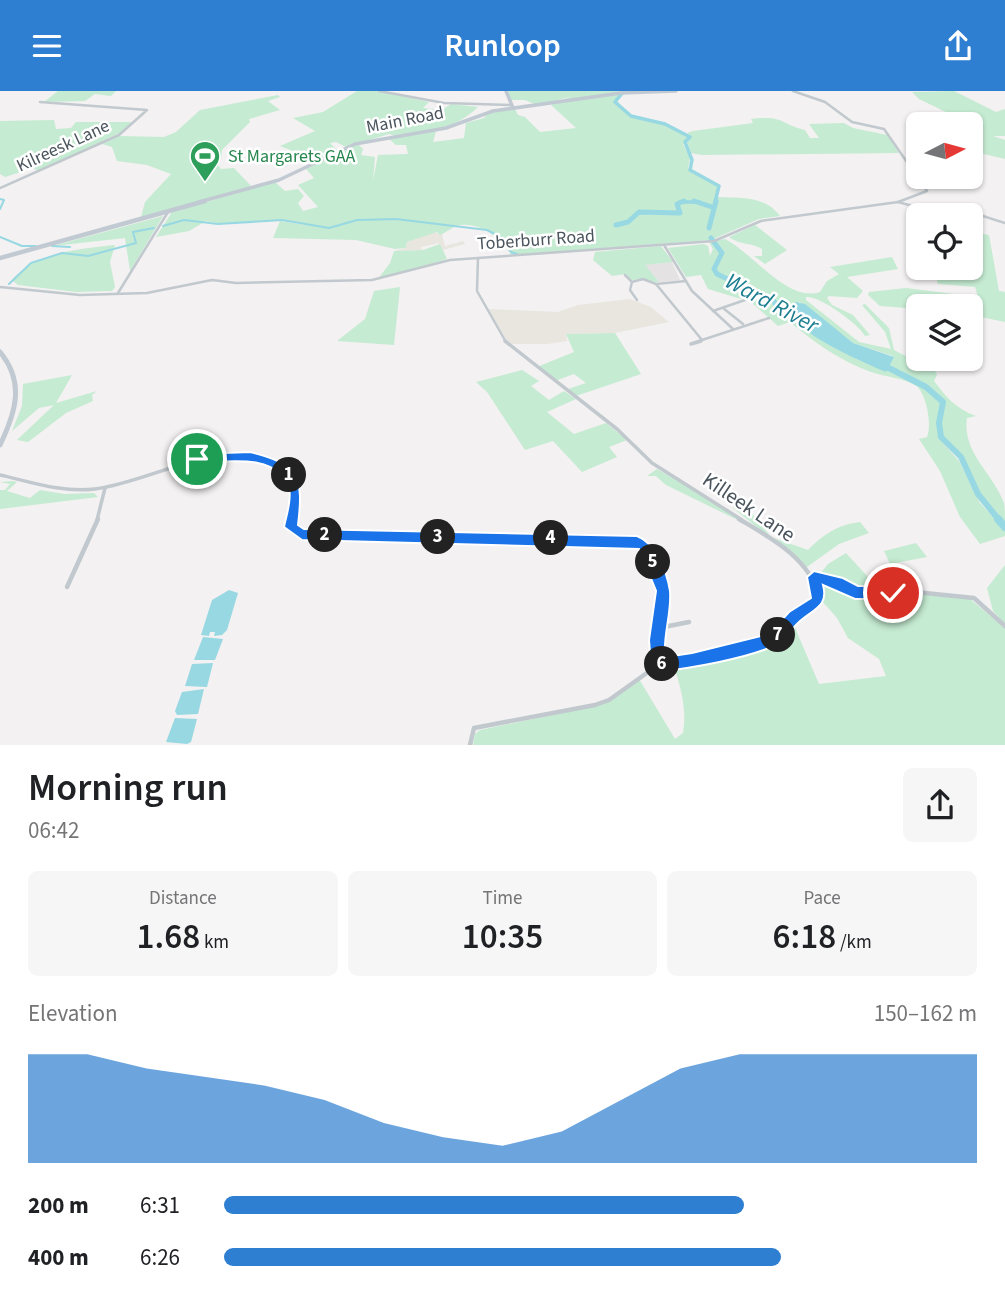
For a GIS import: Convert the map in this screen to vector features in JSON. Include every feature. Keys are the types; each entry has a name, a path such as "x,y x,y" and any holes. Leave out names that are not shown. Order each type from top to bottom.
{"main road":[{"path":"506,91 512,107"},
{"name":"Main Road","path":"0,258 285,178 355,144 446,128 487,112 512,107 621,93 676,91"},
{"path":"0,352 12,367 18,388 13,418 0,445"}],"street":[{"path":"379,91 412,99 470,106 512,107"},
{"path":"793,91 825,102 852,122 884,129 927,191 923,195 905,197 898,202"},
{"name":"Kilreesk Lane","path":"0,188 119,135 147,110 40,102"},
{"name":"Toberburr Road","path":"0,287 62,294 147,293 212,280 236,283 372,281 443,261 714,241 761,221 898,202 938,213 958,208 1005,223"},
{"path":"118,293 168,212"},
{"path":"664,244 686,281 713,311 733,328"},
{"name":"Killeek Lane","path":"478,258 477,291 508,345 617,429 652,463 781,545 814,577"},
{"path":"627,276 632,282"},
{"path":"632,282 643,279 656,284 686,281"},
{"path":"632,282 630,290 637,300"},
{"path":"656,284 702,339"},
{"path":"713,311 745,300"},
{"path":"723,308 744,325"},
{"path":"691,344 769,318"},
{"path":"0,475 58,490 105,488 197,459 250,457 277,465 292,479 296,491 291,527 302,535 637,542 643,545 652,559 662,586 660,626 656,640 658,665"},
{"path":"67,587 101,512 105,488"},
{"path":"814,577 861,593 905,591 974,598 1005,626"},
{"path":"470,745 474,727 595,705 609,700 658,665 692,660 774,639 794,617 816,602 819,596 814,577"},
{"path":"660,626 689,622"}],"shaded area":[{"path":"433,232 442,234 445,246 463,241 465,244 443,250 439,243 421,247 422,250 394,251 406,248 407,242"},
{"path":"672,262 680,280 659,282 644,265"},
{"path":"630,299 651,307 669,322 615,333 566,334 567,341 548,344 509,344 488,309 558,312 578,305"}],"green space":[{"path":"58,91 116,91 111,96 95,94 85,101 44,102"},
{"path":"357,91 377,91 429,102 423,108 442,110 451,104 478,107 459,121 440,129 395,136 389,134 346,147 336,142 330,143 339,152 318,161 280,146 315,131 293,118 323,112"},
{"path":"508,91 624,91 616,100 633,118 662,123 690,136 687,133 753,123 751,119 770,118 805,130 810,138 819,138 809,124 844,123 853,128 887,135 899,153 702,155 691,153 687,141 683,144 690,158 688,168 717,184 718,197 760,201 780,216 759,219 711,240 511,255 490,233 476,226 458,226 440,235 437,232 407,242 406,248 395,249 356,240 273,238 280,221 326,228 286,220 221,224 206,221 189,231 156,237 172,212 275,182 285,191 298,189 304,196 298,203 303,211 318,207 298,185 314,178 306,169 329,158 340,159 344,156 336,155 358,144 363,149 361,155 375,157 373,181 378,155 408,154 406,145 396,145 389,139 436,131 433,142 464,138 466,123 484,118 488,113 515,109 518,115 525,117 540,132 576,128 551,105 570,97 537,105 525,100 510,100"},
{"path":"954,91 996,112 1005,109 1005,136 993,136 1005,140 1005,159 984,154 984,112 946,112 919,99 912,92"},
{"path":"278,95 280,97 268,101 280,110 249,119 250,122 222,150 221,159 215,161 221,169 234,168 252,187 141,217 145,202 171,174 147,165 117,161 112,147 102,144 119,136 164,137 176,132 200,110"},
{"path":"54,120 56,129 71,128 76,122 134,122 122,132 39,171 33,168 5,177 0,174 0,121"},
{"path":"163,216 130,271 125,238 53,246"},
{"path":"755,225 787,250 765,264 754,256 762,256 762,249 729,237"},
{"path":"983,234 989,235 999,291 1005,292 1005,322 983,317 983,294 977,294 975,287 938,284 937,280 983,280"},
{"path":"725,239 783,284 808,293 820,292 827,281 839,274 830,267 892,257 898,269 847,277 863,291 857,298 827,298 832,305 853,315 870,335 865,336 829,305 812,298 806,297 806,300 859,342 891,349 885,332 862,305 865,304 889,328 894,350 906,356 906,371 935,371 937,375 934,381 947,397 963,410 976,416 967,418 969,442 1004,503 1005,525 982,498 967,473 964,462 944,440 938,421 938,433 942,442 959,461 980,503 1005,530 1005,536 980,544 960,517 940,471 919,439 927,437 929,419 918,387 871,372 838,357 790,322 778,326 751,302 708,289 701,275 686,277 668,248 704,244 708,246 710,256 713,249 709,242","holes":["800,302 853,343 893,356 886,371 842,351 788,314 788,309"]},
{"path":"440,244 447,259 378,279 390,263 394,251 423,250"},
{"path":"115,245 110,262 115,287 112,291 76,292 18,285 12,280 33,263 59,253"},
{"path":"661,246 673,262 645,265 659,282 631,280 626,274 612,276 593,260 595,252"},
{"path":"400,287 394,345 337,341 365,319 374,291"},
{"path":"906,288 954,294 906,294 906,308 880,306 868,295 869,292"},
{"path":"615,333 641,374 576,396 568,389 586,383 574,374 555,381 537,367 574,352 566,334"},
{"path":"522,370 539,381 531,386 549,400 564,391 576,399 547,412 574,434 606,423 627,440 609,447 617,457 582,472 553,441 525,450 487,392 476,382"},
{"path":"72,375 56,403 97,391 92,395 93,401 66,413 28,442 17,440 54,405 39,408 12,431 22,406 23,384"},
{"path":"657,469 729,510 750,526 666,485 656,476 647,476"},
{"path":"0,482 17,482 7,491 30,498 40,490 64,494 94,493 98,497 0,509 0,490 5,490 10,484"},
{"path":"739,497 771,537 808,550 825,535 844,525 860,522 869,533 839,544 807,567 733,508"},
{"path":"916,543 927,557 890,564 884,551"},
{"path":"846,553 867,576 874,592 858,592 842,580 819,575 828,564"},
{"path":"1005,565 1005,624 993,611 987,588"},
{"path":"826,582 859,595 908,593 970,599 1005,628 1005,745 473,745 475,734 480,730 600,705 639,679 675,739 683,733 684,707 674,666 763,650 784,637 793,623 819,684 886,676 879,659 848,638 837,618 822,601 819,586"}],"water":[{"path":"796,302 805,304 853,343 894,357 886,372 831,346 802,327 792,318 788,309"},
{"path":"229,590 238,593 227,630 222,635 214,636 215,632 210,632 209,636 201,635 212,600"},
{"path":"203,637 223,639 215,660 194,660"},
{"path":"213,663 207,687 185,686 192,664"},
{"path":"204,689 198,714 177,715 175,711 182,692"},
{"path":"175,718 197,719 191,742 166,742"}],"waterway":[{"name":"Ward River","path":"624,91 615,102 631,116 665,124 690,137 685,142 692,160 690,170 719,186 715,202"},
{"path":"0,199 4,200 0,209"},
{"name":"Ward River","path":"709,228 716,201"},
{"path":"616,225 628,222 639,212 680,213 677,204 682,202"},
{"path":"682,202 697,202"},
{"path":"697,202 712,207"},
{"path":"163,226 184,220 218,224 282,220 329,228 357,220 396,219 487,230 501,237 511,252 517,254"},
{"path":"9,284 31,263 62,253 88,256 136,243 133,232 154,228"},
{"path":"0,237 22,246 36,246"},
{"name":"Ward River","path":"711,238 722,253 714,269 717,274 774,301 778,310 796,313"},
{"path":"52,246 70,247"},
{"name":"Ward River","path":"883,365 926,387 943,402 939,423 941,437 961,457 978,494 999,520"},
{"name":"Ward River","path":"998,519 1005,527"}],"place":[{"name":"St Margarets GAA","path":"205,183"}],"route":[{"path":"197,459 250,457 269,461 286,471 296,491 291,527 292,531 302,535 637,542 643,545 652,559 663,591 656,640 655,655 658,665 762,645 774,639 794,617 816,602 819,596 814,577 843,585 855,593 893,593"}]}
